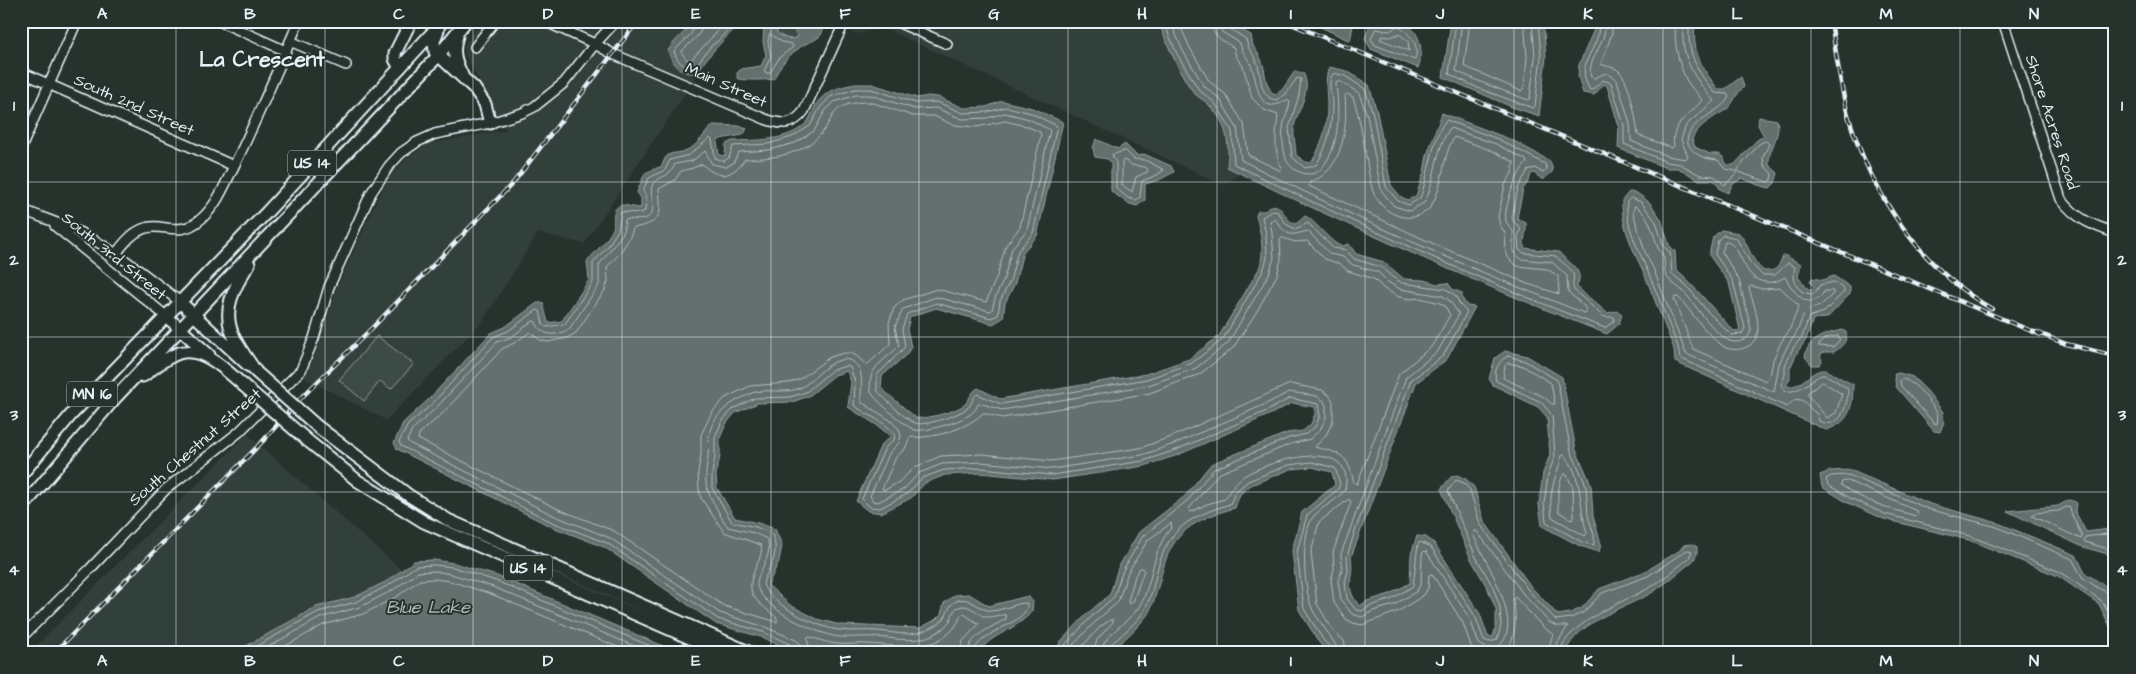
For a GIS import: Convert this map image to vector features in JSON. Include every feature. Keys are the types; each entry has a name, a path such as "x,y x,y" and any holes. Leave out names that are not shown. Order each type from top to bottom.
{"main road":[{"path":"400,68 395,59 395,53 411,21"},
{"name":"US 14","path":"195,318 266,238 438,57 466,21"},
{"path":"442,22 433,47 438,57 474,88 485,104 490,123"},
{"name":"US 14","path":"442,22 266,212 166,316 308,441 358,481 424,522 724,653"},
{"path":"458,31 454,52 456,64 462,77"},
{"name":"US 14","path":"266,238 234,290 228,309 229,321 235,339 256,372 318,428 408,495 448,520 751,653"},
{"path":"179,302 256,372"},
{"name":"MN 16","path":"21,475 71,415 166,316"},
{"name":"MN 16","path":"21,509 116,397 180,329 195,318"},
{"name":"MN 16","path":"116,397 155,367 177,354 195,353 219,364"}],"street":[{"path":"21,148 77,21"},
{"path":"219,21 286,51"},
{"path":"116,254 132,234 139,229 154,226 178,230 197,223 216,202 299,21"},
{"path":"475,47 496,21"},
{"name":"Main Street","path":"544,21 613,54 765,119 776,123 789,124 804,111 845,21"},
{"name":"South Chestnut Street","path":"21,638 166,489 239,432 300,370 314,338 329,287 371,193 389,166 401,153 417,142 435,134 490,123 522,113 545,100 564,83 616,21"},
{"path":"895,21 947,44"},
{"name":"Shore Acres Road","path":"2003,21 2061,199 2073,214 2086,223 2115,233"},
{"path":"290,41 346,65"},
{"name":"South 2nd Street","path":"21,72 234,166"},
{"name":"South 3rd Street","path":"21,209 83,234 116,254 179,302"},
{"name":"South 3rd Street","path":"44,219 66,234 166,316"}],"shaded area":[{"path":"480,21 723,21 698,47 695,79 584,244 538,233 482,322 386,420 302,377 313,359 336,290 389,177 406,159 427,144 506,130 465,55 465,44"},
{"path":"779,21 790,21 798,37 789,39 782,37 775,29"},
{"path":"823,21 1185,21 1270,155 1224,185 884,28 856,34"},
{"path":"377,336 414,364 391,389 380,381 364,401 339,380"},
{"path":"247,434 431,596 348,653 29,653"}],"water":[{"path":"694,21 742,21 711,54 699,72 688,73 679,69 668,51"},
{"path":"760,21 779,21 775,29 782,37 789,39 798,37 789,21 821,21 823,30 821,35 802,46 782,64 774,79 739,79 737,78 737,73 741,69 761,66 766,55 763,42 764,26"},
{"path":"1158,21 1226,21 1251,35 1253,46 1262,62 1268,86 1274,95 1282,90 1295,71 1303,73 1306,79 1305,93 1294,127 1294,134 1296,155 1307,163 1312,162 1316,155 1325,128 1327,106 1326,82 1329,67 1347,71 1369,85 1377,112 1391,185 1401,197 1408,200 1416,196 1424,172 1427,155 1442,113 1512,140 1550,161 1553,171 1543,180 1534,173 1531,174 1529,181 1523,189 1517,218 1526,223 1524,248 1559,252 1575,267 1579,275 1577,287 1607,313 1617,311 1622,314 1619,324 1607,334 1559,315 1416,255 1227,167 1228,150 1224,127 1216,113 1189,87 1174,59"},
{"path":"1320,21 1354,21 1350,41 1321,27"},
{"path":"1395,21 1409,26 1418,38 1421,53 1418,68 1371,49 1365,39 1369,27 1374,22 1389,26"},
{"path":"1451,21 1543,21 1546,57 1539,116 1512,107 1443,77"},
{"path":"1593,21 1696,21 1696,49 1702,66 1712,81 1718,89 1725,89 1741,77 1744,87 1727,109 1698,130 1692,139 1695,147 1710,154 1719,154 1727,165 1734,165 1757,140 1764,136 1758,125 1759,117 1777,120 1778,132 1769,159 1769,165 1778,173 1775,183 1770,188 1742,178 1732,185 1728,193 1720,189 1716,182 1712,180 1699,180 1678,168 1666,168 1618,148 1619,127 1607,86 1604,84 1594,95 1583,93 1578,76 1579,65 1595,27"},
{"path":"855,84 872,84 917,98 938,97 964,108 986,107 1002,101 1032,108 1063,122 1037,236 1023,252 1015,283 1005,303 1003,318 993,324 936,308 910,317 907,329 911,347 906,355 882,376 881,388 916,418 935,416 957,409 966,403 972,393 978,388 1000,399 1146,374 1189,359 1219,336 1259,269 1262,249 1256,216 1258,211 1265,211 1269,207 1276,206 1292,222 1296,224 1305,216 1309,218 1338,245 1349,244 1356,254 1384,262 1404,279 1423,280 1437,284 1448,283 1452,289 1462,293 1462,298 1467,306 1475,307 1447,359 1416,383 1351,557 1350,588 1360,606 1367,601 1390,594 1410,583 1411,554 1417,536 1426,537 1434,543 1480,614 1488,637 1493,637 1496,626 1496,609 1488,589 1471,559 1441,489 1451,477 1457,475 1466,479 1474,487 1484,521 1532,588 1558,615 1582,608 1599,589 1646,571 1679,551 1684,545 1693,544 1697,547 1697,554 1693,561 1653,592 1592,623 1572,641 1565,653 1330,653 1320,644 1299,610 1292,551 1302,512 1335,485 1332,472 1312,467 1291,469 1251,485 1240,494 1235,508 1201,520 1183,532 1170,550 1155,598 1147,615 1110,653 1056,653 1060,642 1088,613 1110,594 1118,568 1139,532 1185,496 1211,464 1287,433 1303,431 1311,424 1315,414 1315,407 1292,403 1178,455 1144,466 1053,480 980,473 945,475 925,483 911,498 881,513 868,511 856,501 881,445 890,437 876,424 848,407 851,382 847,371 835,375 809,396 792,402 758,403 735,413 726,424 720,438 720,456 716,475 717,488 735,518 775,529 782,545 779,561 768,585 790,605 817,619 840,625 920,628 935,620 941,614 944,603 955,595 969,594 989,606 1028,596 1033,602 1032,611 1019,623 983,646 978,653 797,653 761,637 716,624 604,547 550,526 397,449 394,443 403,423 428,400 491,333 505,327 537,303 543,303 548,323 562,321 589,280 587,261 611,233 614,212 618,206 641,208 641,198 637,192 645,173 662,166 664,160 669,155 691,148 713,125 739,126 747,129 743,135 720,139 717,142 719,155 725,156 726,144 732,141 771,139 790,134 808,121 815,106 827,93"},
{"path":"1096,139 1118,149 1125,144 1136,155 1141,156 1144,154 1171,166 1174,172 1159,180 1145,184 1145,200 1137,206 1127,203 1111,191 1111,163 1108,159 1095,157 1093,148"},
{"path":"1629,192 1637,193 1650,203 1661,219 1669,245 1675,251 1676,270 1734,331 1740,330 1729,283 1709,255 1713,237 1721,230 1739,233 1756,263 1764,271 1776,269 1784,255 1801,264 1798,277 1807,288 1812,290 1814,287 1810,281 1812,278 1823,280 1834,276 1850,287 1850,294 1827,318 1813,319 1806,340 1790,368 1790,378 1786,386 1797,385 1815,372 1825,370 1853,384 1851,407 1840,423 1826,430 1675,362 1674,349 1632,247 1623,219 1622,200"},
{"path":"1842,330 1846,332 1846,339 1843,344 1834,352 1824,352 1820,355 1822,361 1819,365 1812,365 1805,357 1810,345 1819,338"},
{"path":"1505,351 1527,356 1562,377 1576,450 1591,484 1593,516 1601,544 1599,552 1580,546 1542,526 1539,504 1543,473 1550,455 1547,417 1538,407 1493,385 1489,379 1495,358"},
{"path":"1899,373 1913,377 1928,392 1943,412 1944,422 1940,432 1934,431 1896,387 1894,374"},
{"path":"1850,470 1930,504 1998,523 2076,555 2085,573 2115,592 2115,637 2099,604 2058,576 1969,540 1884,519 1848,503 1822,487 1820,475 1830,471"},
{"path":"2069,500 2076,502 2075,511 2086,532 2109,529 2115,534 2115,556 2083,547 2007,511 2058,506"},
{"name":"Blue Lake","path":"434,560 454,563 497,576 680,653 234,653 316,607 355,597 387,581 414,561"}],"railway":[{"path":"54,653 513,183 638,21"},
{"path":"1284,21 2041,335"},
{"path":"1831,21 1840,80 1848,115 1870,172 1885,200 1902,226 1942,272 1966,292 1992,309"},
{"path":"2036,332 2066,344 2115,356"}],"district":[{"name":"La Crescent","path":"262,59"}]}
